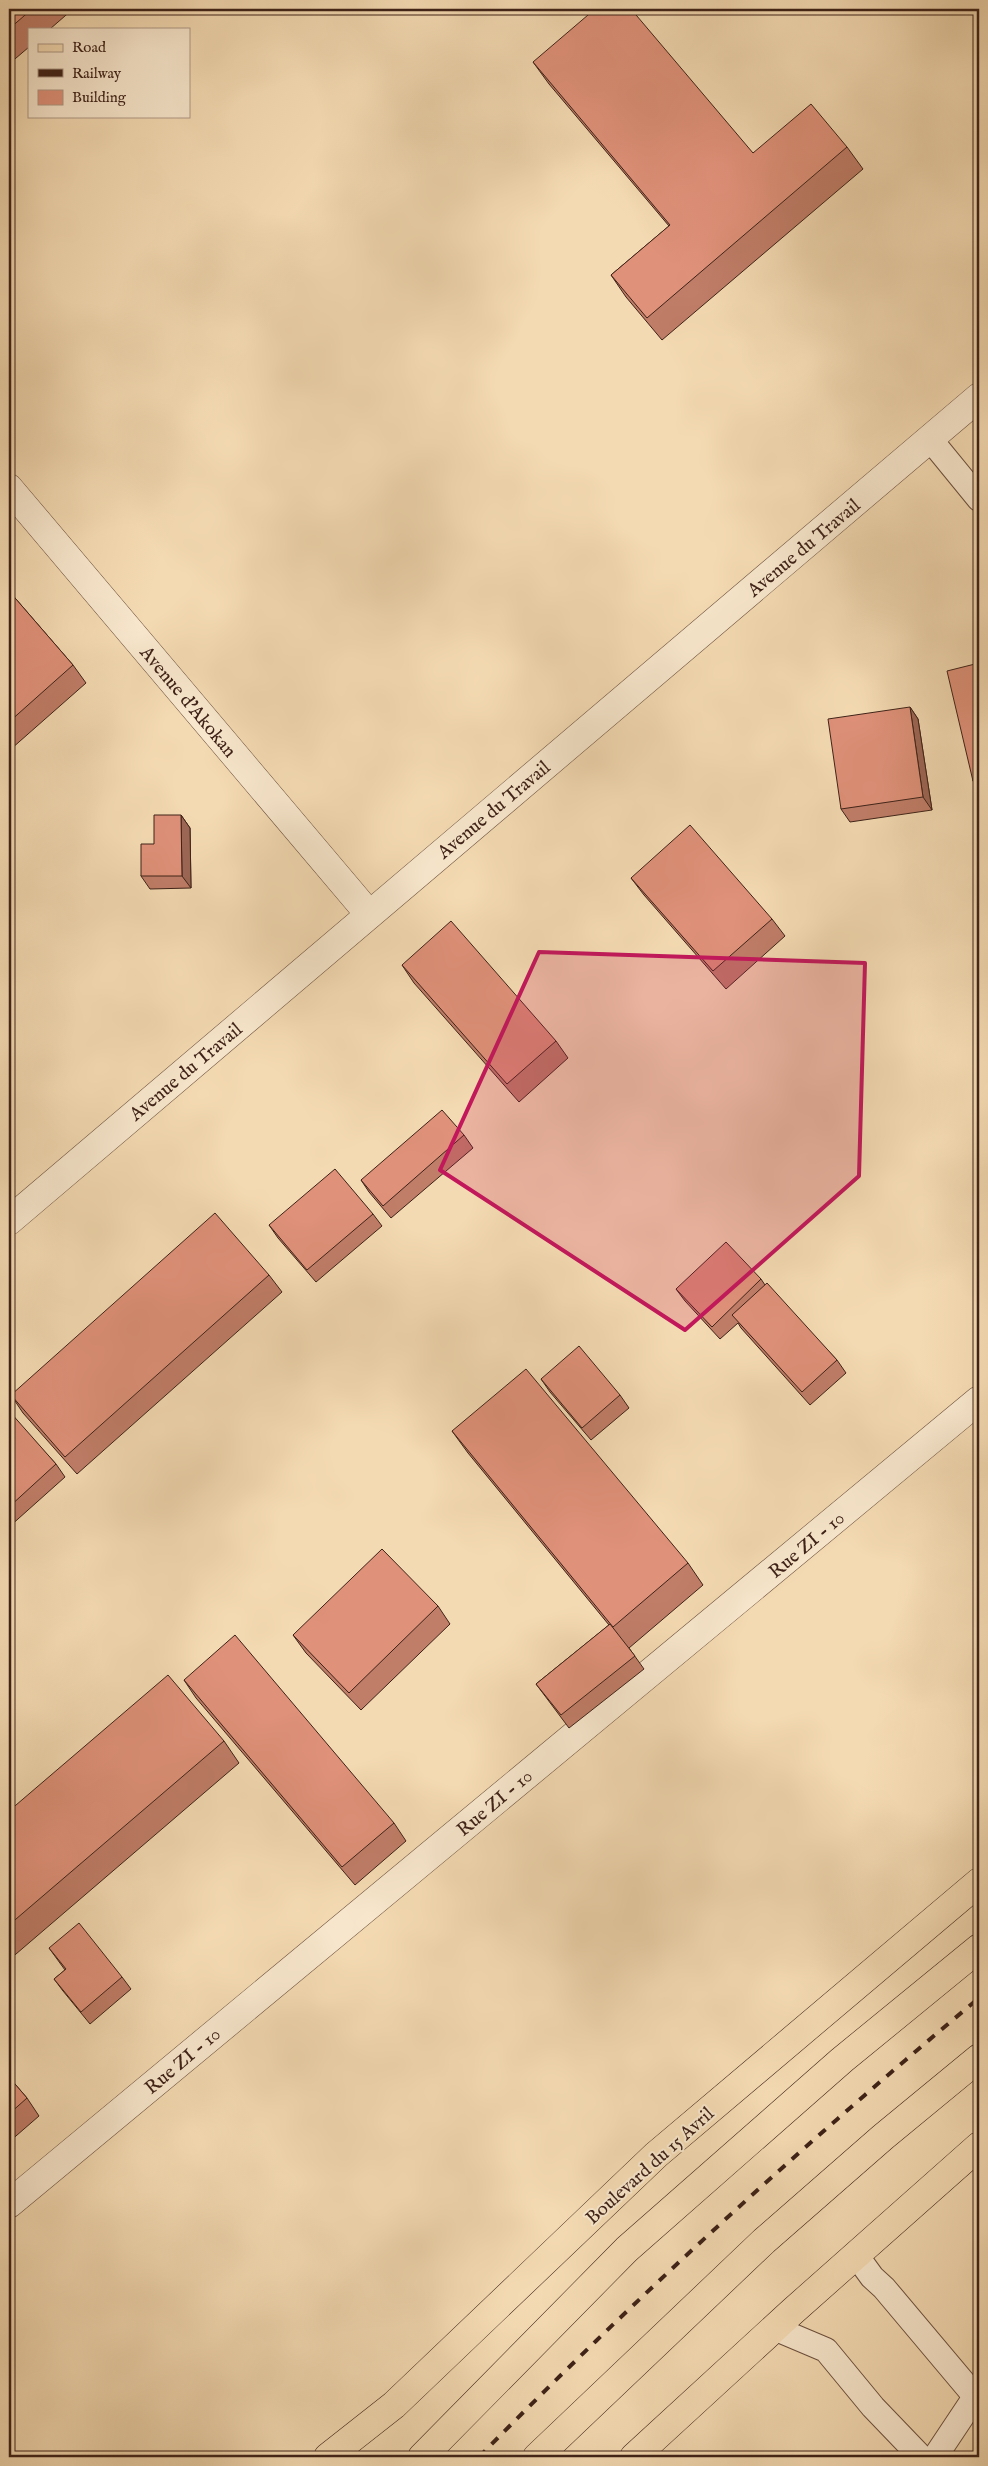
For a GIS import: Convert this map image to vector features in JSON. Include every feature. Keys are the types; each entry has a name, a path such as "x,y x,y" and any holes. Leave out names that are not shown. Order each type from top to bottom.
{"main road":[{"name":"Boulevard du 15 Avril","path":"328,2457 394,2405 656,2156 979,1882"},
{"path":"422,2457 627,2250 842,2060 979,1948"},
{"path":"537,2457 764,2241 979,2058"},
{"path":"634,2457 774,2328 979,2146"}],"street":[{"name":"Avenue du Travail","path":"9,1221 979,397"},
{"name":"Avenue d'Akokan","path":"9,488 369,914"},
{"name":"Rue ZI - 10","path":"9,2204 979,1400"}],"lane":[{"path":"930,439 979,499"},
{"path":"856,2255 872,2277 884,2288 977,2399 935,2457"},
{"path":"774,2328 826,2350 873,2408 921,2457"}],"highlighted area":[{"path":"539,952 865,963 859,1176 685,1330 440,1170"}],"building":[{"path":"9,9 32,9 9,29"},
{"path":"595,9 631,9 753,153 811,104 847,147 647,318 611,275 670,225 533,62"},
{"path":"9,591 73,665 9,722"},
{"path":"979,663 979,780 973,781 947,671"},
{"path":"910,707 923,797 841,809 828,719"},
{"path":"154,815 181,815 182,876 141,876 141,844 154,844"},
{"path":"690,825 772,919 713,971 631,878"},
{"path":"451,921 556,1041 507,1084 402,965"},
{"path":"442,1110 464,1135 383,1206 361,1180"},
{"path":"335,1169 373,1214 307,1270 269,1225"},
{"path":"215,1213 269,1275 65,1457 11,1395"},
{"path":"726,1242 761,1279 712,1327 676,1289"},
{"path":"767,1283 837,1360 802,1392 732,1315"},
{"path":"579,1346 620,1395 582,1428 541,1379"},
{"path":"526,1369 688,1563 613,1627 452,1431"},
{"path":"9,1413 56,1464 9,1507"},
{"path":"382,1549 438,1606 349,1693 293,1635"},
{"path":"610,1624 635,1656 561,1715 536,1684"},
{"path":"235,1635 394,1823 342,1867 184,1680"},
{"path":"168,1675 224,1741 9,1925 9,1811"},
{"path":"79,1923 122,1977 81,2012 54,1979 66,1969 49,1948"},
{"path":"9,2077 27,2098 9,2114"}],"railway":[{"path":"479,2457 599,2338 786,2164 979,1998"}]}
